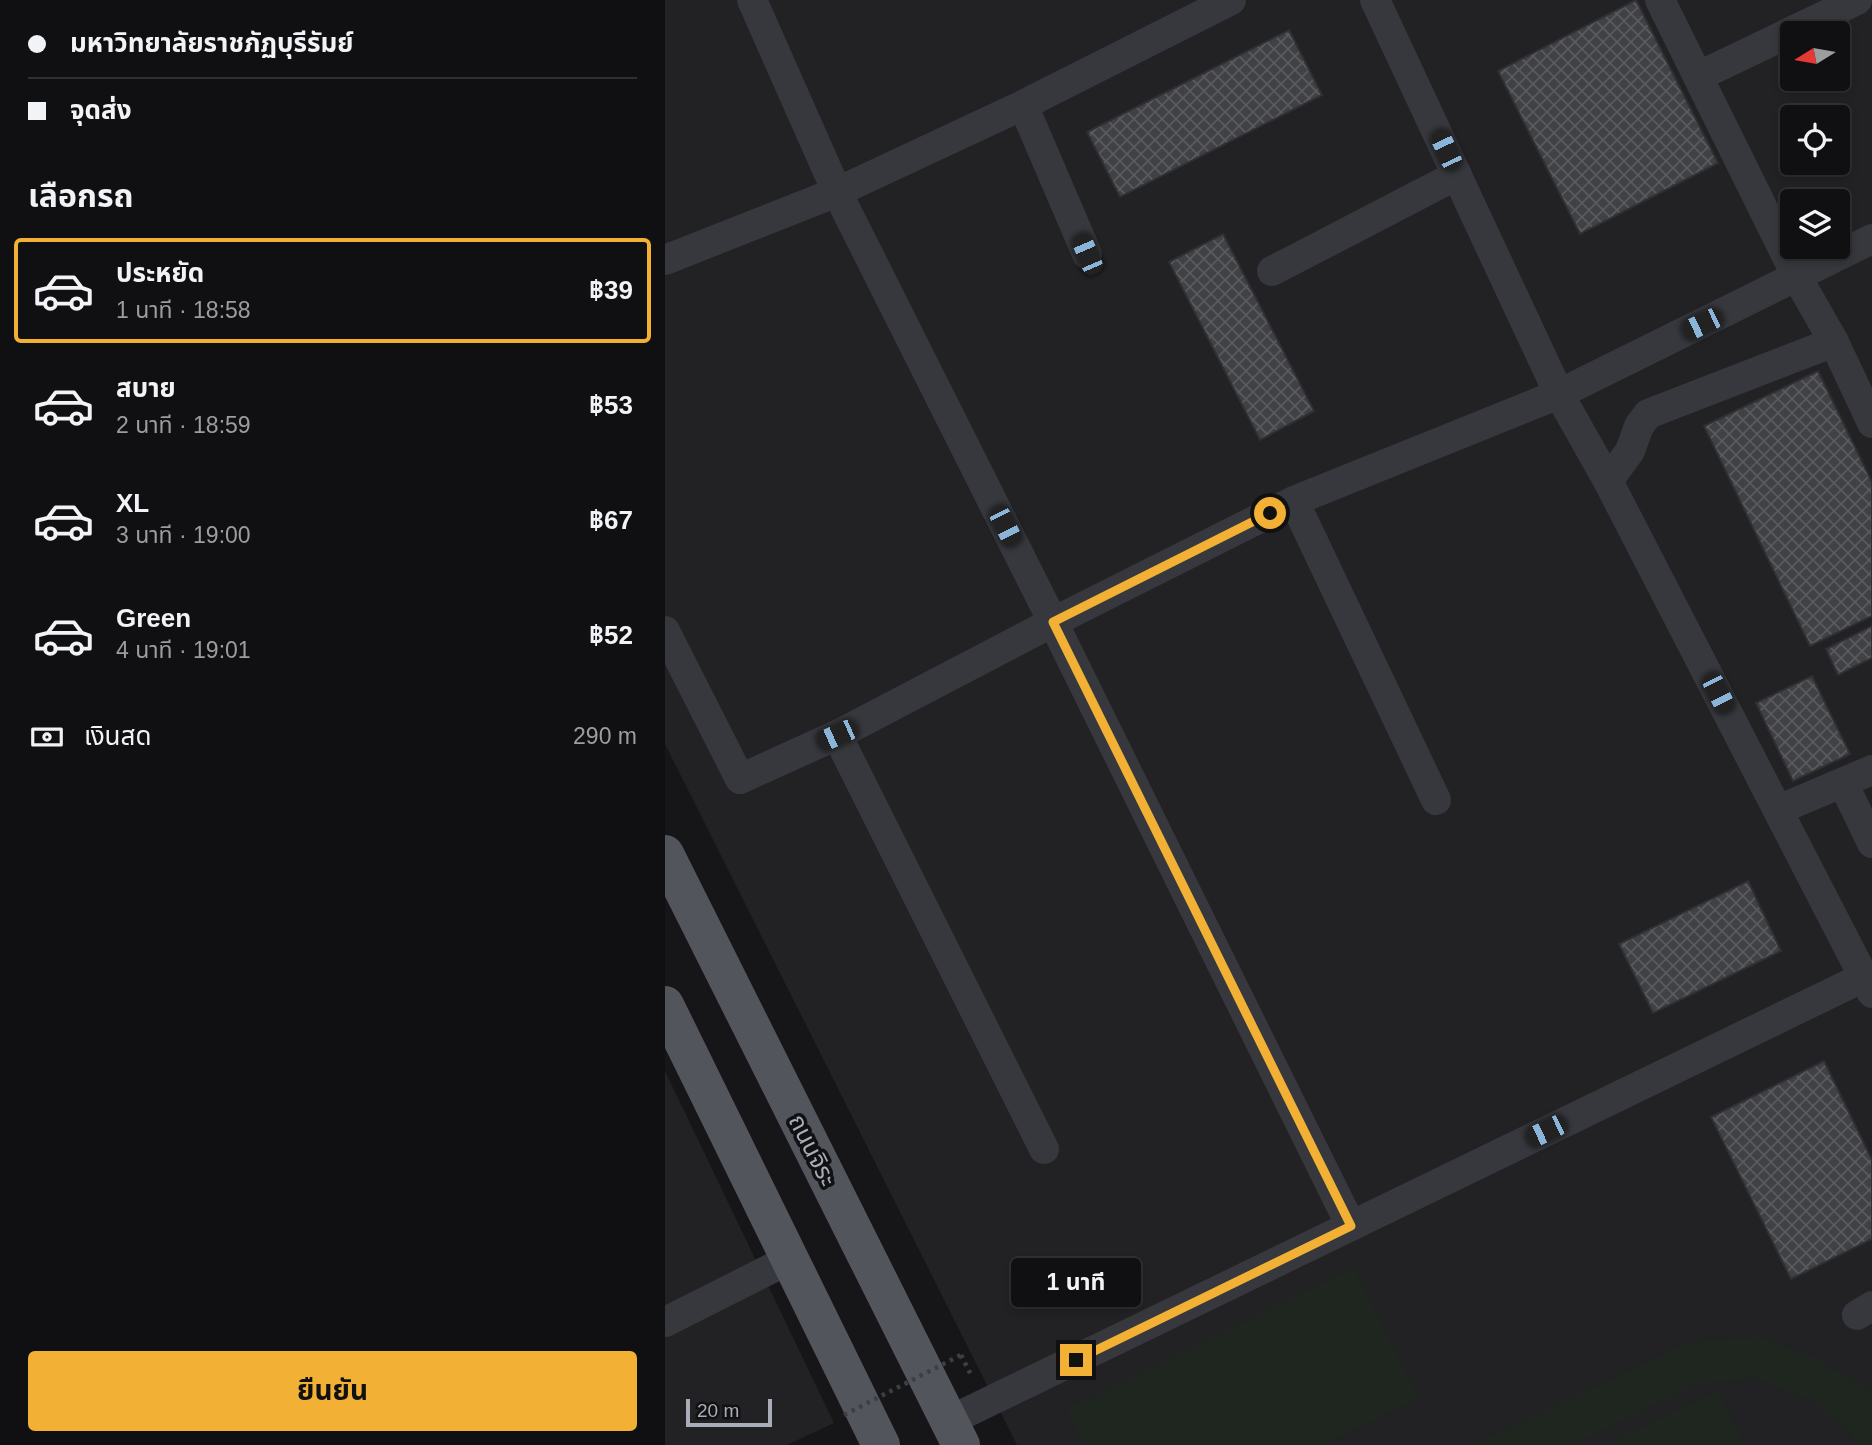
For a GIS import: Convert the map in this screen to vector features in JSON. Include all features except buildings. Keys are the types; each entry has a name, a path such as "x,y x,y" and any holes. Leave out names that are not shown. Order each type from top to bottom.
{"main road":[{"name":"ถนนจิระ","path":"665,854 955,1433"},
{"path":"665,1005 881,1445"}],"lane":[{"path":"752,0 837,192 1351,1226"},
{"path":"665,260 837,192 1023,105 1231,0"},
{"path":"955,1433 1351,1226 1868,985 1608,481 1559,394 1375,0"},
{"path":"1661,0 1797,277 1834,342 1872,423"},
{"path":"1699,76 1857,0"},
{"path":"1023,105 1087,254"},
{"path":"1272,271 1457,176"},
{"path":"665,631 740,779 837,735 1053,622 1294,501 1559,394 1872,239"},
{"path":"1608,481 1630,451 1643,418 1648,414 1834,342"},
{"path":"1294,501 1436,800"},
{"path":"837,735 1044,1149"},
{"path":"1778,810 1872,770"},
{"path":"1843,783 1872,843"},
{"path":"665,1322 790,1259"}],"path":[{"path":"844,1415 961,1355"}],"shaded area":[{"path":"665,0 1872,0 1872,1445 1017,1445 665,744"},
{"path":"665,1071 834,1423 787,1445 665,1445"},
{"path":"1354,1267 1419,1398 1323,1445 1084,1445 1067,1409"},
{"path":"1759,1337 1816,1358 1869,1391 1872,1395 1872,1445 1858,1445 1845,1428 1810,1400 1756,1378 1698,1384 1572,1445 1473,1445 1689,1342"},
{"path":"1718,1391 1745,1445 1605,1445"}],"route":[{"path":"1076,1360 1351,1226 1053,622 1270,513"}]}
